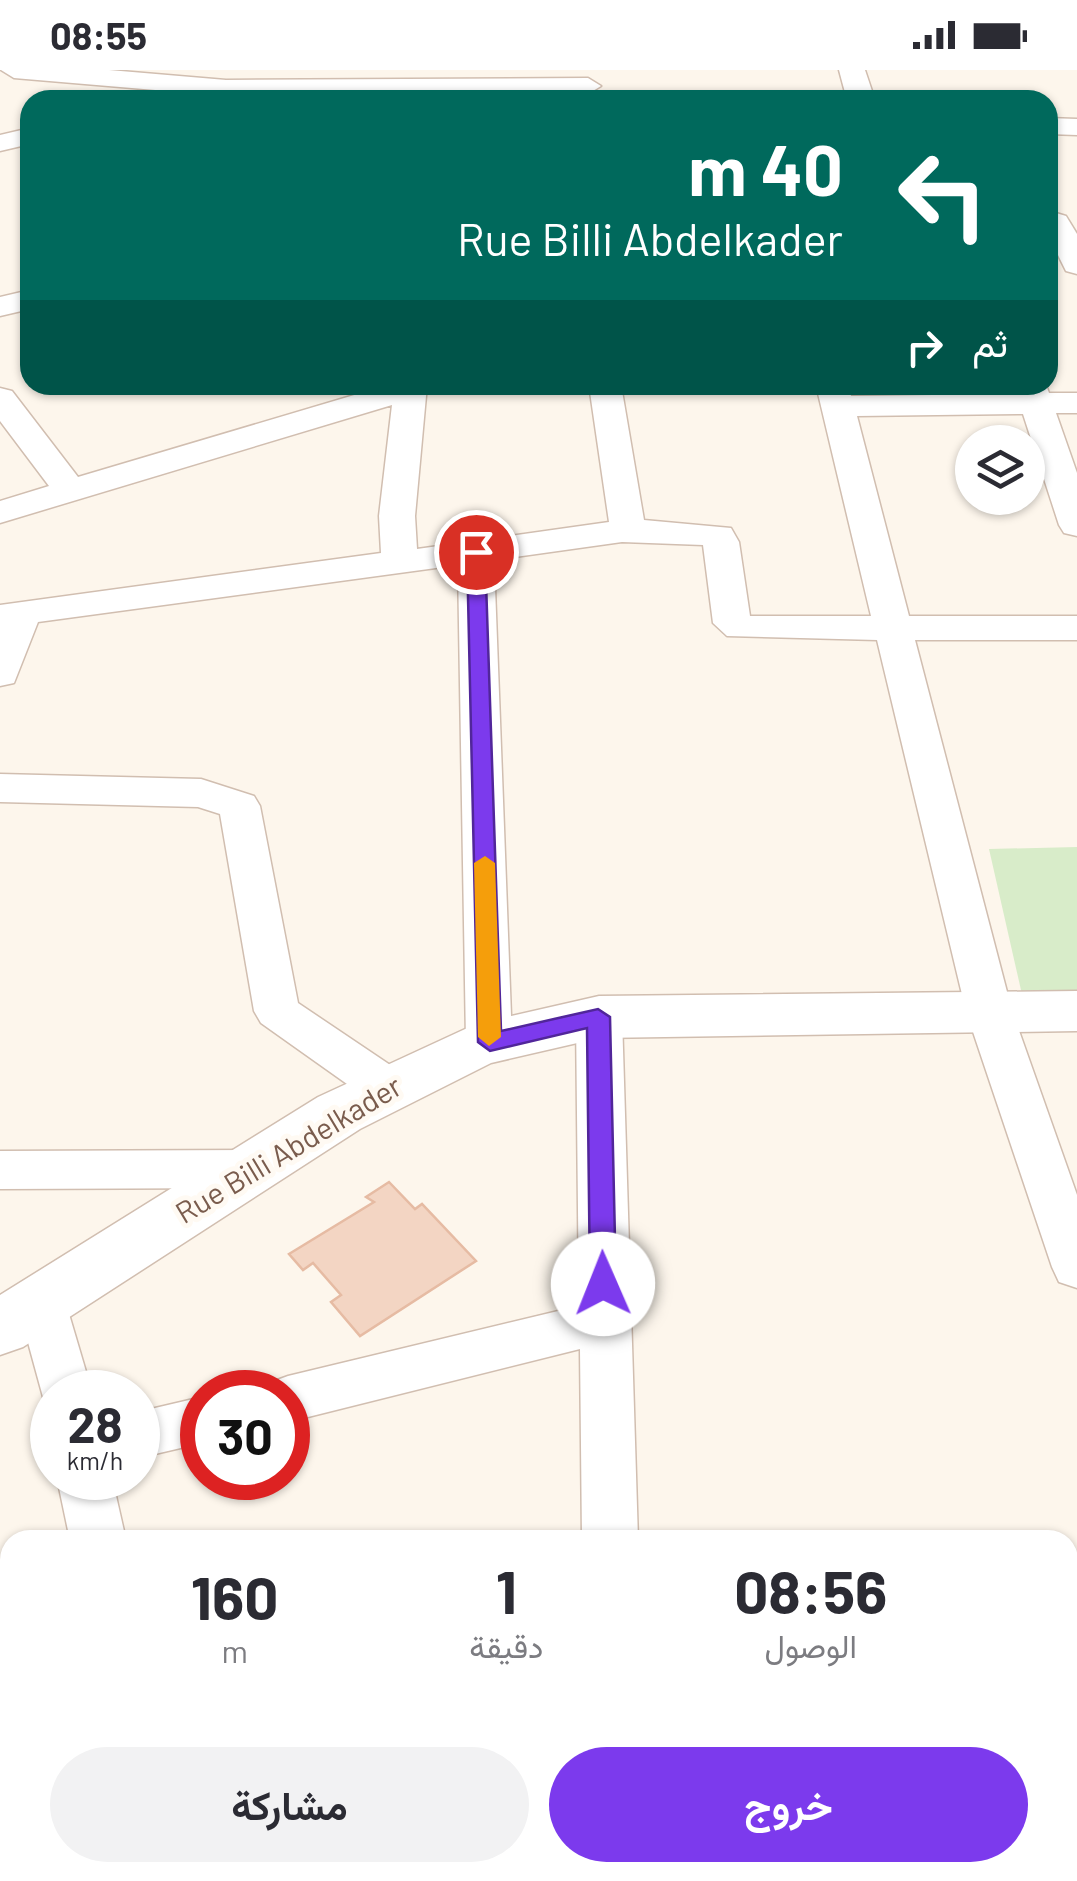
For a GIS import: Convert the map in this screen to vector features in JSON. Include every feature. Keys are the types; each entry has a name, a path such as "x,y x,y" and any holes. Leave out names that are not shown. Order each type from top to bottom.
{"street":[{"path":"14,70 132,84 588,85"},
{"path":"1060,222 1077,266"},
{"path":"0,512 388,395"},
{"path":"400,562 397,516 405,395"},
{"path":"607,395 628,532"},
{"path":"934,395 835,396 989,1012 1077,1267"},
{"path":"1033,395 1077,525"},
{"path":"1037,395 1077,404"},
{"path":"0,398 70,491"},
{"path":"0,674 11,614 262,577 628,532 718,536 732,623 740,628 1077,628"},
{"path":"476,552 490,1042"},
{"path":"0,788 201,794 239,806 278,1011 388,1088"},
{"name":"Rue Billi Abdelkader","path":"21,1315 340,1113 490,1042 598,1017 1077,1011"},
{"path":"598,1017 610,1530"},
{"path":"0,1170 252,1168"},
{"path":"21,1315 52,1370"},
{"path":"310,1394 604,1322"},
{"path":"90,1500 96,1530"}],"green space":[{"path":"1077,847 1077,999 1023,999 989,849"}],"building":[{"path":"389,1182 415,1209 422,1204 476,1261 360,1336 331,1302 341,1295 313,1263 303,1270 289,1254 374,1202 366,1197"}],"slow traffic":[{"path":"485,863 489,1037"}],"route":[{"path":"476,552 490,1042 598,1017 603,1284"}]}
